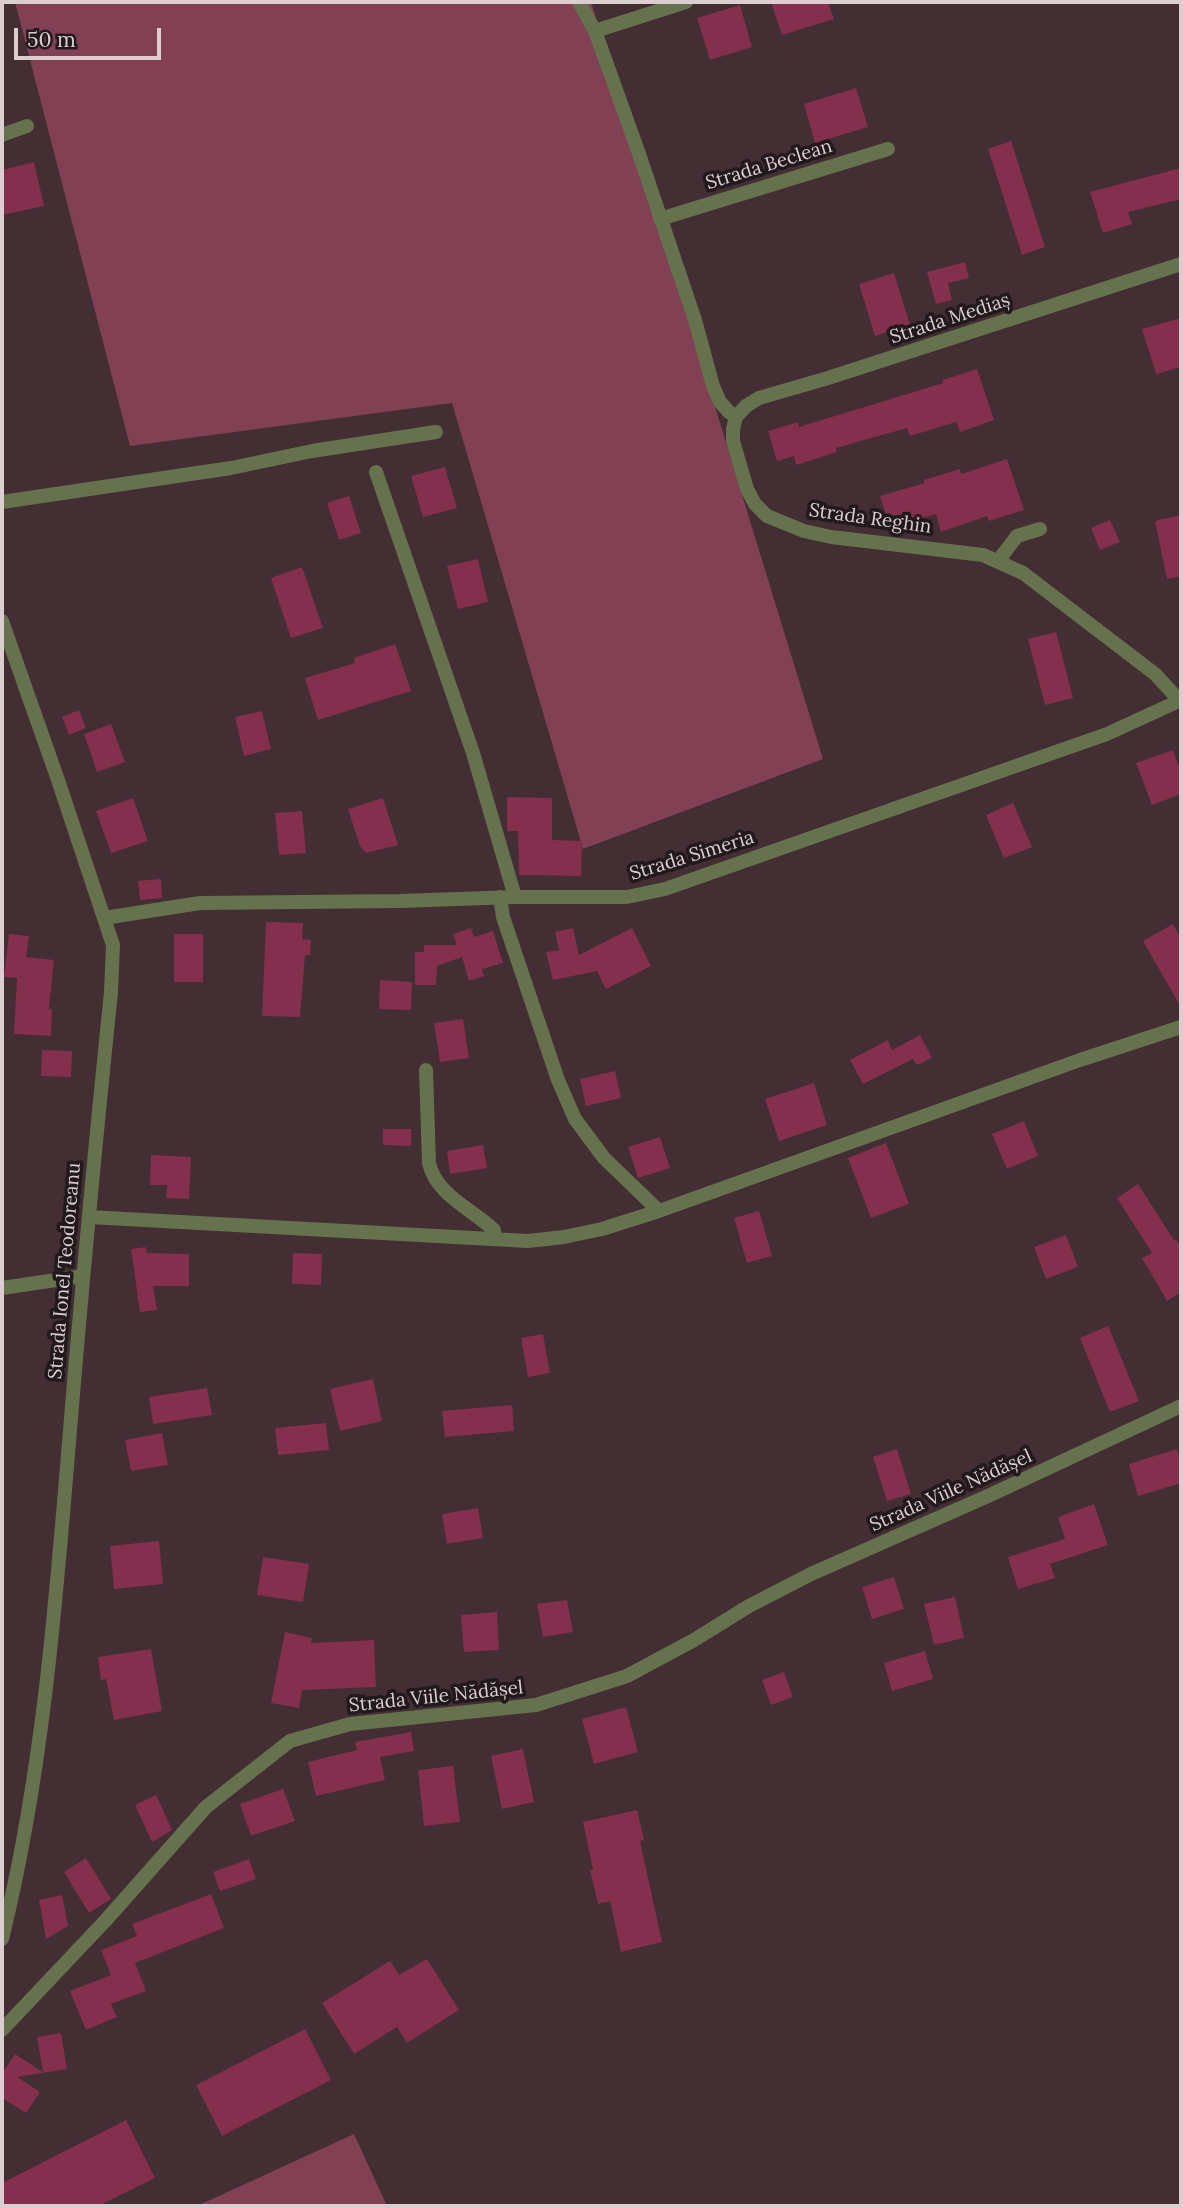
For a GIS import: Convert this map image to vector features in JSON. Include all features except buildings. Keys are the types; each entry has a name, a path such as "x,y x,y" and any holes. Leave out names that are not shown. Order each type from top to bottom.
{"street":[{"path":"579,2 595,31 695,320 713,386 720,402 736,416"},
{"path":"595,31 686,2"},
{"path":"2,135 27,126"},
{"name":"Strada Beclean","path":"660,219 888,149"},
{"name":"Strada Mediaș","path":"736,416 759,398 1181,264"},
{"name":"Strada Reghin","path":"736,416 733,441 747,489 755,504 767,516 804,531 831,537 959,551 998,561 1038,583 1155,674 1181,701"},
{"path":"2,502 218,470 312,451 436,432"},
{"path":"376,472 472,754 508,897 503,917 558,1080 575,1119 604,1158 659,1211"},
{"path":"998,561 1017,536 1040,529"},
{"name":"Strada Ionel Teodoreanu","path":"2,621 113,946 111,992 48,1664 32,1790 2,1939"},
{"name":"Strada Simeria","path":"104,918 200,903 627,897 665,889 1107,734 1181,701"},
{"path":"89,1217 528,1241 564,1237 603,1230 659,1211 1067,1064 1181,1027"},
{"path":"426,1070 429,1163 432,1176 456,1200 494,1230 495,1239"},
{"path":"2,1288 83,1276"},
{"name":"Strada Viile Nădășel","path":"2,2030 106,1920 206,1807 290,1741 350,1724 536,1705 628,1676 749,1606 811,1574 1181,1406"}],"shaded area":[{"path":"15,2 591,2 823,759 583,849 452,403 130,446"},
{"path":"354,2134 387,2206 197,2206"}]}
